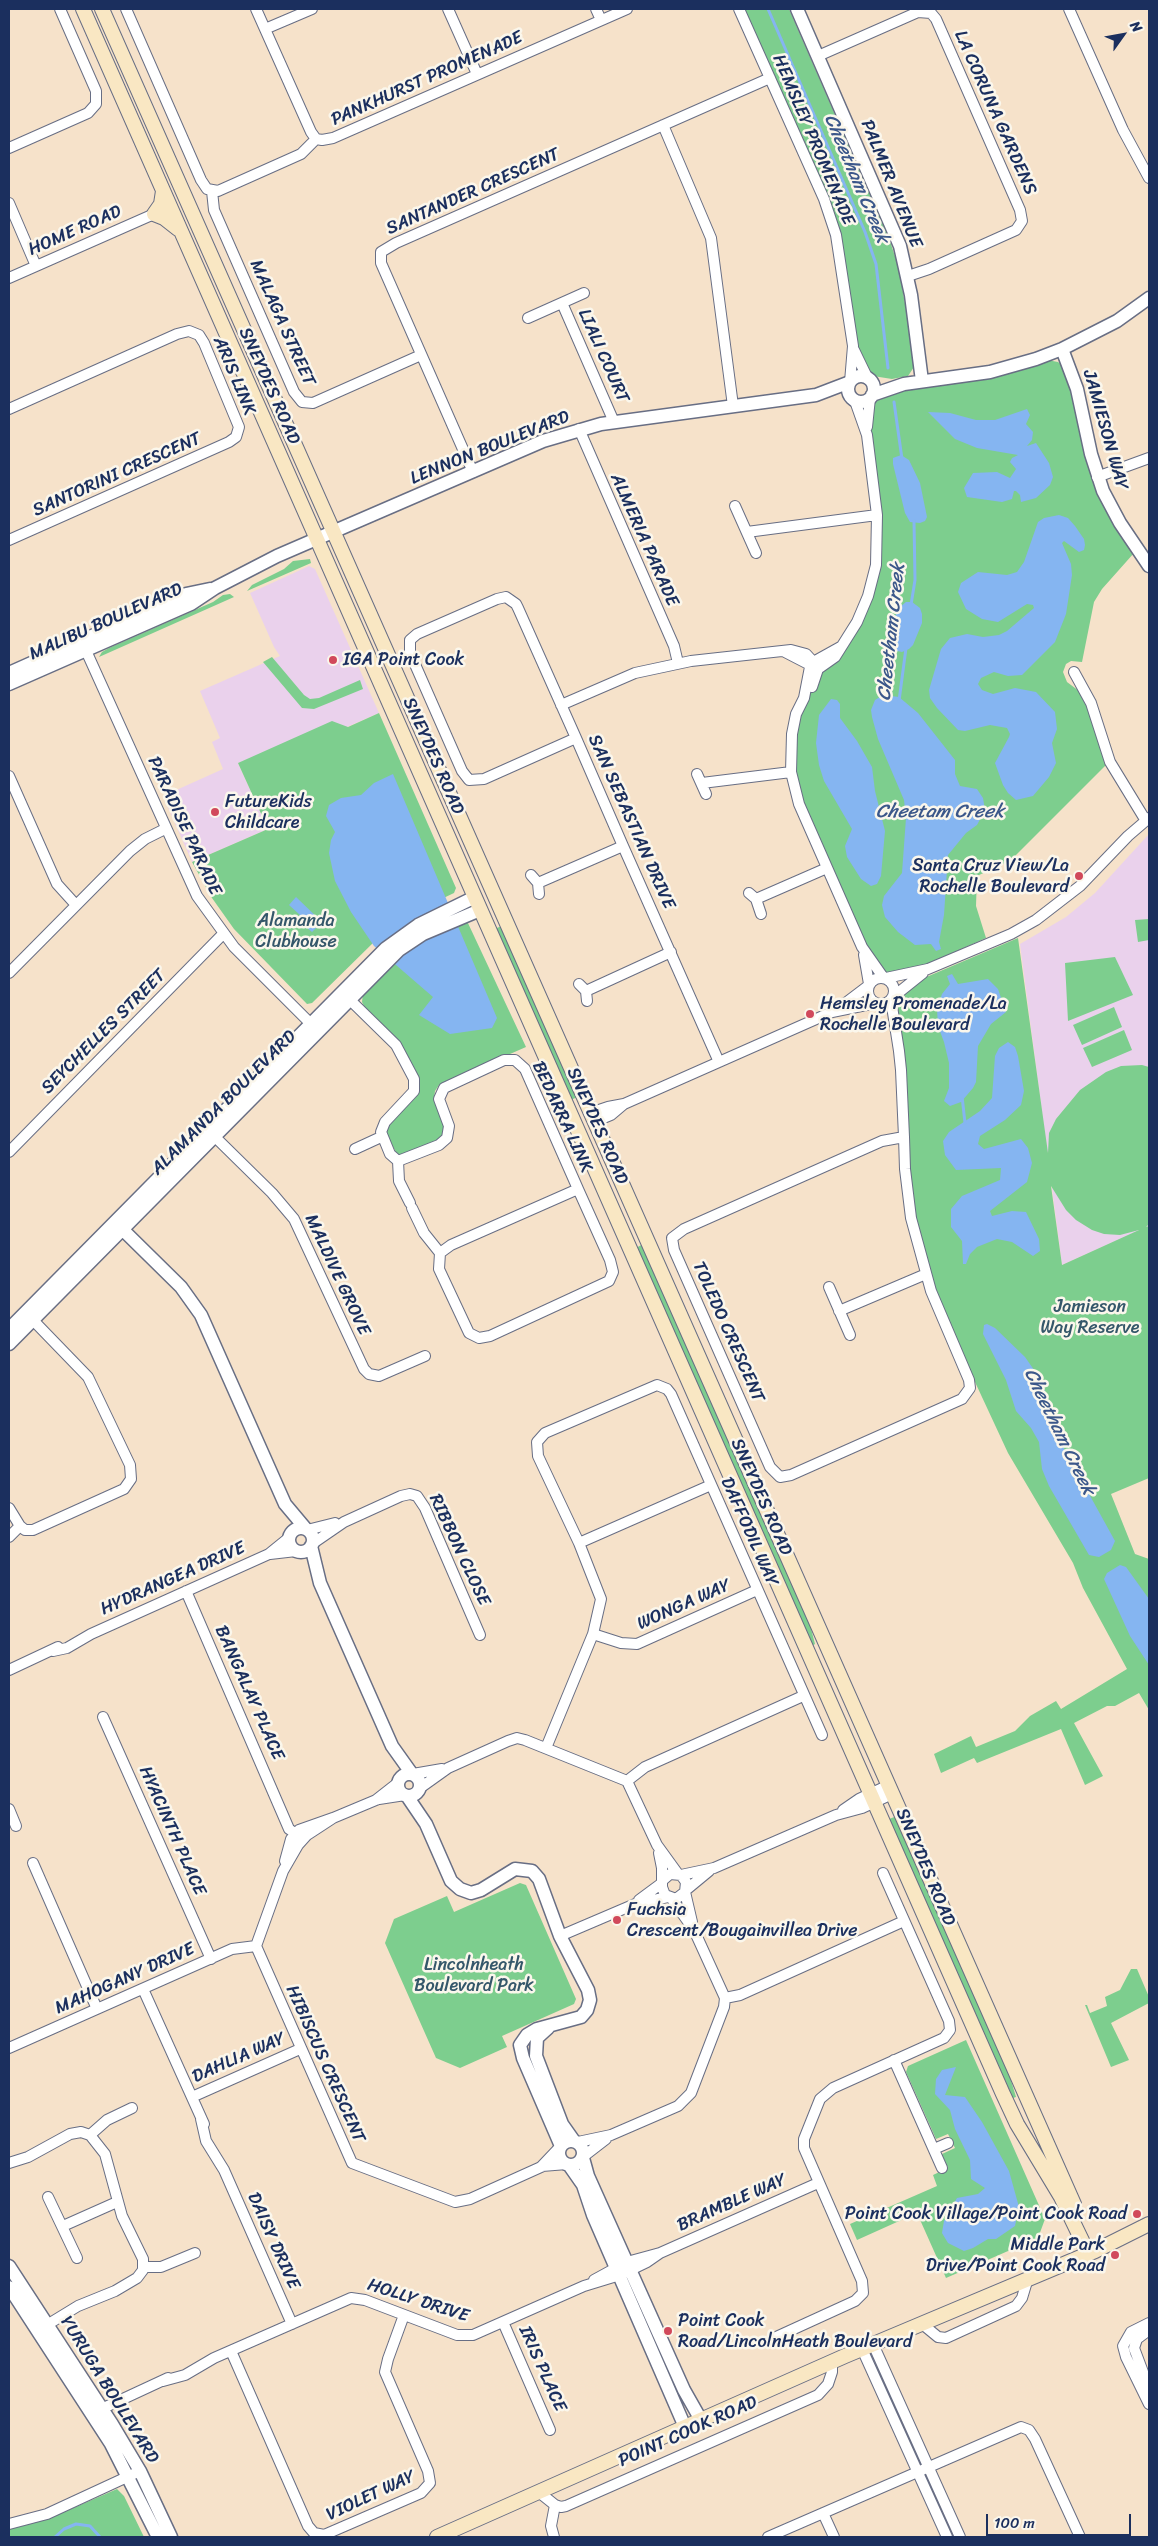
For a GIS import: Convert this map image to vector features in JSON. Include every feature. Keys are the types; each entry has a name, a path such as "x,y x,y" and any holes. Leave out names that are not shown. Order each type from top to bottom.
{"main road":[{"name":"SNEYDES ROAD","path":"83,9 1017,2124 1061,2197 1091,2252"},
{"name":"SNEYDES ROAD","path":"102,9 890,1790 1091,2252"},
{"path":"163,192 162,204 154,214 164,218 180,231"},
{"path":"475,897 494,896"},
{"path":"480,910 494,896"},
{"path":"576,1126 592,1118"},
{"name":"POINT COOK ROAD","path":"437,2537 540,2493 685,2426 868,2346 1091,2252 1149,2224"}],"street":[{"path":"9,148 88,113 96,104 96,91 60,9"},
{"path":"126,9 205,187 212,191 227,187 301,154 316,139"},
{"name":"PANKHURST PROMENADE","path":"256,9 307,123 316,139 324,140 627,9"},
{"path":"265,29 312,9"},
{"path":"448,9 477,74"},
{"path":"596,9 601,20"},
{"name":"HEMSLEY PROMENADE","path":"739,9 831,218 840,254 853,346 850,382"},
{"name":"PALMER AVENUE","path":"797,9 891,222 908,276 922,381"},
{"path":"1069,9 1123,130 1149,178"},
{"name":"LA CORUNA GARDENS","path":"818,56 918,12 931,13 938,23 1020,210 1022,222 1016,230 930,269 908,276"},
{"name":"SANTANDER CRESCENT","path":"473,472 381,263 381,255 384,250 770,78"},
{"path":"663,125 710,238 733,406"},
{"name":"MALAGA STREET","path":"212,191 216,214 294,392 302,402 312,403 421,355"},
{"path":"9,203 36,266"},
{"name":"HOME ROAD","path":"9,278 154,214"},
{"name":"LIALI COURT","path":"528,318 584,294"},
{"path":"854,400 864,402 871,397 904,384 990,372 1062,349 1117,320 1149,298"},
{"name":"LIALI COURT","path":"562,303 614,422"},
{"name":"ARIS LINK","path":"9,409 177,334 193,332 204,343 236,417 239,427 236,437"},
{"name":"HEMSLEY PROMENADE","path":"853,346 869,379"},
{"name":"JAMIESON WAY","path":"1062,349 1077,389 1098,477 1114,513 1149,566"},
{"path":"867,435 854,400 848,392 850,382 859,376 904,384"},
{"path":"814,666 836,658 862,611 873,579 877,552 877,515 867,435 871,397 874,387 869,379"},
{"name":"LENNON BOULEVARD","path":"332,532 544,441 579,430 614,422 816,395 850,382"},
{"name":"LENNON BOULEVARD","path":"816,395 854,400"},
{"name":"ALMERIA PARADE","path":"579,430 674,646 678,663"},
{"name":"SANTORINI CRESCENT","path":"9,540 226,444 236,437"},
{"path":"1098,477 1149,458"},
{"path":"735,506 756,553"},
{"path":"747,532 877,515"},
{"name":"MALIBU BOULEVARD","path":"9,673 191,604 215,588 332,532"},
{"name":"JAMIESON WAY","path":"1135,544 1149,554"},
{"name":"SAN SEBASTIAN DRIVE","path":"576,738 479,780 469,780 462,771 410,653 409,644 417,634 497,599 509,598 516,604 560,705 576,738 719,1062"},
{"name":"MALIBU BOULEVARD","path":"9,684 84,645"},
{"name":"PARADISE PARADE","path":"84,645 194,891 223,934 315,1028"},
{"path":"560,705 622,678 678,663 782,650 796,650 806,654 814,666 813,684 796,714 792,734 791,772 799,804 862,947 884,978 894,986 892,998 900,1051 909,1205 926,1274 840,1311"},
{"path":"592,1118 608,1107 624,1104 832,1012 869,985 875,978 884,978 928,969 1011,934 1048,912 1089,878 1122,842 1147,820 1110,762 1091,703 1074,672"},
{"path":"706,794 700,778 791,772"},
{"path":"9,776 55,879 63,892 76,905"},
{"path":"9,973 139,844 165,829"},
{"path":"531,875 538,888 623,846"},
{"path":"761,914 753,896 827,868"},
{"name":"ALAMANDA BOULEVARD","path":"9,1344 29,1316 315,1028 409,930 475,897"},
{"name":"ALAMANDA BOULEVARD","path":"382,959 423,934 480,910"},
{"name":"SEYCHELLES STREET","path":"9,1152 223,934"},
{"path":"862,947 870,998 877,1004 896,1032"},
{"path":"584,992 670,952"},
{"path":"832,1012 877,1004 892,998 928,969"},
{"path":"346,996 396,1045 414,1079 414,1091 385,1122 381,1137 390,1154 398,1161 399,1181 424,1233 440,1253 451,1246 578,1189"},
{"name":"BEDARRA LINK","path":"398,1161 417,1155 447,1138 449,1126 440,1102 444,1088 504,1060 515,1060 525,1069 612,1266 612,1277 604,1285 490,1336 479,1338 469,1334 465,1326 439,1269 440,1253"},
{"name":"MALDIVE GROVE","path":"211,1133 272,1193 294,1219 364,1369 369,1374 379,1376 425,1356"},
{"path":"355,1150 381,1137"},
{"name":"TOLEDO CRESCENT","path":"904,1138 882,1141 674,1235 673,1245 770,1467 778,1476 791,1475 962,1399 969,1392 969,1380 926,1274"},
{"path":"119,1225 181,1287 201,1315 285,1504 312,1536 312,1545 320,1583 392,1746 412,1774 419,1779 426,1824"},
{"path":"829,1287 850,1335"},
{"path":"9,1508 20,1526 25,1530 33,1530 124,1489 131,1479 132,1473 88,1376 29,1316"},
{"name":"ALAMANDA BOULEVARD","path":"9,1328 29,1316"},
{"name":"DAFFODIL WAY","path":"579,1543 538,1456 536,1448 540,1437 545,1433 652,1386 662,1386 671,1394 822,1735"},
{"path":"546,1748 593,1634 601,1599 579,1543 710,1485"},
{"name":"RIBBON CLOSE","path":"312,1545 344,1522 401,1496 410,1494 417,1496 425,1508 480,1635"},
{"path":"285,1504 290,1545 320,1583"},
{"name":"RIBBON CLOSE","path":"306,1530 344,1522"},
{"path":"9,1537 20,1526"},
{"path":"290,1536 298,1529 306,1530"},
{"name":"HYDRANGEA DRIVE","path":"9,1670 53,1651 67,1648 91,1634 269,1554 290,1536"},
{"path":"297,1552 306,1551 312,1545"},
{"name":"HYDRANGEA DRIVE","path":"269,1554 297,1552"},
{"name":"WONGA WAY","path":"593,1634 621,1643 637,1644 757,1590"},
{"name":"BANGALAY PLACE","path":"186,1592 282,1808 298,1834"},
{"path":"627,1781 645,1767 804,1696"},
{"name":"HYACINTH PLACE","path":"103,1717 210,1959"},
{"path":"256,1946 298,1834 376,1800 414,1795 420,1788 448,1768 517,1738 627,1781 657,1845 686,1882 694,1930"},
{"path":"392,1746 399,1790 406,1796 426,1824 451,1881 460,1889 471,1893 481,1890 516,1869 532,1871 538,1879 560,1936 588,1990 590,2000 587,2010 581,2017 527,2035 520,2048"},
{"path":"376,1800 399,1781 403,1775 448,1768"},
{"path":"635,1904 670,1874 680,1875 714,1868 890,1790"},
{"path":"9,1809 16,1826"},
{"path":"568,2165 577,2164 611,2135 684,2102 691,2093 724,2008 725,1998 694,1930 663,1891 657,1845"},
{"path":"33,1863 98,2009"},
{"path":"560,1936 635,1904 680,1898 714,1868"},
{"path":"774,2338 855,2301 863,2293 862,2281 805,2153 803,2143 820,2099 833,2088 944,2038 950,2030 948,2021 883,1873"},
{"path":"725,1998 740,1995 904,1921"},
{"name":"MAHOGANY DRIVE","path":"9,2048 239,1947 256,1946"},
{"name":"HIBISCUS CRESCENT","path":"256,1946 352,2163 456,2202 470,2199 541,2167 568,2165"},
{"name":"DAISY DRIVE","path":"143,1989 201,2119 216,2144 224,2170 292,2324"},
{"path":"550,2027 537,2038 535,2049 562,2124 583,2148 583,2157 588,2176 685,2426"},
{"path":"520,2048 535,2049"},
{"path":"520,2048 560,2147 559,2155 583,2185 590,2208 701,2420"},
{"name":"DAHLIA WAY","path":"192,2097 300,2049"},
{"path":"894,2060 942,2168"},
{"path":"90,2135 107,2120 132,2108"},
{"path":"9,2163 28,2157 70,2134 81,2132 90,2135 105,2154 117,2202 144,2267 140,2275 125,2285 78,2306 43,2328"},
{"path":"560,2147 567,2141 611,2135"},
{"path":"934,2149 948,2143"},
{"name":"HIBISCUS CRESCENT","path":"541,2167 560,2147"},
{"name":"BRAMBLE WAY","path":"623,2269 818,2182"},
{"path":"48,2197 77,2258"},
{"path":"63,2226 117,2202"},
{"path":"144,2267 161,2268 195,2253"},
{"name":"YURUGA BOULEVARD","path":"9,2266 43,2328 98,2411 171,2537"},
{"name":"HOLLY DRIVE","path":"98,2411 163,2381 185,2375 214,2358 355,2298 463,2336 473,2335 623,2269"},
{"path":"922,2323 938,2337 946,2338 1016,2306 1022,2298 1028,2278"},
{"name":"YURUGA BOULEVARD","path":"9,2287 43,2328"},
{"name":"VIOLET WAY","path":"231,2352 308,2526 314,2533 324,2535 421,2493 430,2483 428,2471 386,2372 388,2359 404,2315"},
{"name":"IRIS PLACE","path":"503,2322 550,2430"},
{"path":"1149,2324 1130,2332 1124,2346 1129,2365 1149,2404"},
{"path":"1149,2330 1141,2336 1134,2348 1149,2388"},
{"path":"868,2346 928,2467 960,2537"},
{"path":"868,2346 917,2472 947,2537"},
{"name":"POINT COOK ROAD","path":"555,2505 566,2506 818,2395 828,2384 832,2372 832,2362"},
{"path":"768,2537 1015,2428 1027,2428 1035,2439 1080,2537"},
{"path":"9,2524 47,2514 134,2474"},
{"name":"YURUGA BOULEVARD","path":"134,2474 158,2537"},
{"path":"540,2493 555,2505 551,2526 554,2537"},
{"path":"823,2513 834,2537"}],"shaded area":[{"path":"309,566 315,569 379,713 347,727 238,763 268,829 192,862 163,796 223,769 212,742 220,738 200,691 280,656 274,647 250,593"},
{"path":"1149,834 1149,1226 1062,1265 1020,944 1066,917 1095,893"}],"green space":[{"path":"744,9 789,9 890,241 899,269 909,327 914,367 908,376 892,379 873,376 860,356 840,234"},
{"path":"1047,360 1058,362 1063,366 1071,390 1092,480 1097,492 1134,553 1102,589 1094,602 1082,662 1071,661 1066,664 1063,672 1067,682 1083,694 1108,763 1011,860 977,876 976,906 986,938 919,968 886,974 875,964 802,802 794,770 797,726 803,707 822,669 842,653 881,548 881,521 870,427 875,401 884,394"},
{"path":"310,559 311,563 247,591 252,585 284,569 293,561"},
{"path":"230,594 234,597 99,657 102,652 109,648 213,602 223,595"},
{"path":"272,657 304,695 310,699 319,698 360,680 363,689 314,709 302,708 263,662"},
{"name":"Alamanda Clubhouse","path":"379,713 456,888 454,893 414,912 375,941 312,1003 307,1004 234,929 212,898 192,862 268,829 238,763 332,721 348,727"},
{"path":"1149,919 1149,940 1138,942 1135,920"},
{"path":"467,921 526,1047 439,1085 435,1091 434,1099 444,1123 442,1136 436,1142 401,1155 397,1154 386,1134 388,1124 416,1097 417,1080 401,1044 365,1008 362,1002 363,993 408,949"},
{"path":"502,926 578,1097 570,1100 494,929"},
{"name":"Jamieson Way Reserve","path":"1018,938 1048,1153 1049,1133 1056,1119 1080,1090 1106,1072 1121,1066 1142,1065 1149,1067 1149,1224 1146,1227 1149,1226 1149,1478 1111,1494 1135,1554 1149,1559 1149,1710 1139,1693 1115,1706 1107,1706 1074,1723 1103,1776 1085,1785 1061,1729 977,1763 974,1758 941,1773 934,1754 971,1736 976,1747 1015,1731 1030,1716 1056,1701 1061,1709 1127,1669 1083,1588 1073,1563 1008,1453 939,1301 920,1243 912,1198 897,999 917,981","holes":["1051,1186 1066,1210 1076,1220 1092,1230 1104,1234 1120,1235 1139,1230 1062,1265"]},
{"path":"1115,957 1133,995 1068,1021 1065,963"},
{"path":"1114,1007 1122,1027 1082,1045 1073,1025"},
{"path":"1124,1030 1132,1050 1092,1067 1083,1048"},
{"path":"643,1244 809,1621 815,1644 812,1646 636,1248"},
{"path":"897,1816 1006,2064 1016,2097 1013,2098 889,1819"},
{"name":"Lincolnheath Boulevard Park","path":"520,1883 526,1885 576,1999 574,2004 502,2036 507,2047 460,2068 436,2058 385,1943 394,1919 447,1896 454,1912"},
{"path":"1131,1969 1137,1969 1149,1997 1149,2003 1111,2023 1129,2060 1111,2067 1085,2005 1087,2005 1090,2013 1107,2006 1105,1997 1120,1990"},
{"path":"966,2040 1045,2219 1038,2238 946,2278 917,2213 857,2240 850,2224 937,2186 933,2175 948,2168 942,2154 955,2148 948,2134 936,2139 906,2072 908,2066"},
{"path":"117,2489 124,2496 144,2537 9,2537 9,2529 48,2519"}],"water":[{"path":"1027,409 1030,415 1026,424 1033,432 1032,440 1027,446 1036,443 1049,463 1053,477 1050,485 1036,498 1021,502 1020,495 1016,491 1014,491 1012,499 1002,502 967,497 964,488 973,473 997,472 1010,478 1016,469 1010,462 1012,458 1018,455 977,448 955,439 928,412 950,413 976,420 995,420"},
{"path":"901,455 909,460 920,483 927,517 925,521 920,523 910,522 905,513 893,464 893,458"},
{"path":"1059,515 1068,518 1075,526 1084,539 1085,545 1084,550 1079,552 1064,541 1062,543 1071,564 1072,575 1066,614 1055,642 1022,675 1008,676 994,672 981,678 978,684 982,690 993,694 1015,688 1036,692 1055,712 1057,729 1052,743 1056,763 1049,777 1033,796 1016,800 1003,785 995,763 1009,737 1010,734 1007,728 990,725 965,731 958,730 937,708 930,698 929,690 941,649 950,638 967,634 983,637 999,635 1007,631 1034,608 1033,605 1027,604 998,622 982,619 966,609 958,592 961,583 978,572 1007,575 1017,572 1024,562 1038,522 1044,518"},
{"path":"906,602 912,602 920,608 922,623 913,645 902,652 893,650 889,642 892,622 900,607"},
{"name":"Cheetam Creek","path":"883,695 899,697 918,713 955,760 955,774 960,786 977,789 983,798 985,810 977,825 966,833 948,855 944,915 939,942 941,949 936,951 931,944 915,945 898,932 885,917 882,905 884,896 902,873 906,818 904,800 878,739 872,717 871,710 875,700"},
{"path":"831,699 837,700 840,704 840,718 857,741 872,767 875,791 885,831 881,876 877,884 871,886 861,879 847,857 845,846 852,829 824,781 819,765 816,743 819,715"},
{"path":"393,774 497,1018 492,1028 450,1034 419,1015 433,997 374,946 351,912 335,881 329,853 331,840 335,832 326,816 329,805 341,798 361,795 374,783"},
{"path":"296,897 322,922 312,932 299,921 297,918 300,915 289,905"},
{"path":"952,974 958,984 988,979 998,989 1006,1012 991,1024 978,1046 976,1082 973,1088 961,1102 950,1106 944,1101 949,1088 949,1063 938,1026 937,1009 942,994 950,984 947,976"},
{"path":"1008,1042 1015,1047 1018,1056 1024,1091 1021,1105 1005,1120 980,1136 978,1144 984,1149 1021,1139 1028,1148 1032,1163 1027,1182 990,1211 992,1216 1012,1211 1026,1212 1039,1239 1040,1251 1033,1256 1012,1242 997,1239 977,1247 970,1254 966,1264 963,1264 962,1241 951,1227 951,1209 962,1196 1000,1180 1001,1168 956,1170 945,1155 943,1141 949,1132 980,1111 992,1098 995,1056 999,1048"},
{"path":"987,1324 995,1328 1025,1357 1039,1377 1051,1406 1062,1445 1115,1541 1111,1550 1099,1557 1089,1555 1049,1486 1042,1469 1039,1442 1031,1428 1016,1411 1006,1380 983,1334 984,1325"},
{"path":"1120,1565 1126,1567 1149,1599 1149,1665 1130,1636 1104,1579 1107,1573"},
{"path":"956,2067 945,2095 965,2097 982,2122 1009,2171 1019,2207 1015,2226 996,2239 988,2239 964,2251 948,2243 942,2233 944,2221 957,2198 978,2194 985,2188 971,2179 970,2160 955,2129 950,2110 935,2094 936,2079 942,2070"}],"waterway":[{"name":"Cheetham Creek","path":"768,9 865,232 876,264 888,368"},
{"name":"Cheetham Creek","path":"894,402 902,459"},
{"name":"Cheetham Creek","path":"911,605 915,580 914,521"},
{"name":"Cheetham Creek","path":"899,701 906,648"},
{"name":"Cheetham Creek","path":"962,1096 965,1123"},
{"path":"55,2537 64,2529 76,2524 90,2526 100,2537"}],"place":[{"name":"IGA Point Cook","path":"333,660"},
{"name":"FutureKids Childcare","path":"215,812"},
{"name":"Santa Cruz View/La Rochelle Boulevard","path":"1079,876"},
{"name":"Hemsley Promenade/La Rochelle Boulevard","path":"810,1014"},
{"name":"Fuchsia Crescent/Bougainvillea Drive","path":"617,1920"},
{"name":"Point Cook Village/Point Cook Road","path":"1137,2214"},
{"name":"Middle Park Drive/Point Cook Road","path":"1115,2255"},
{"name":"Point Cook Road/LincolnHeath Boulevard","path":"668,2331"}]}
